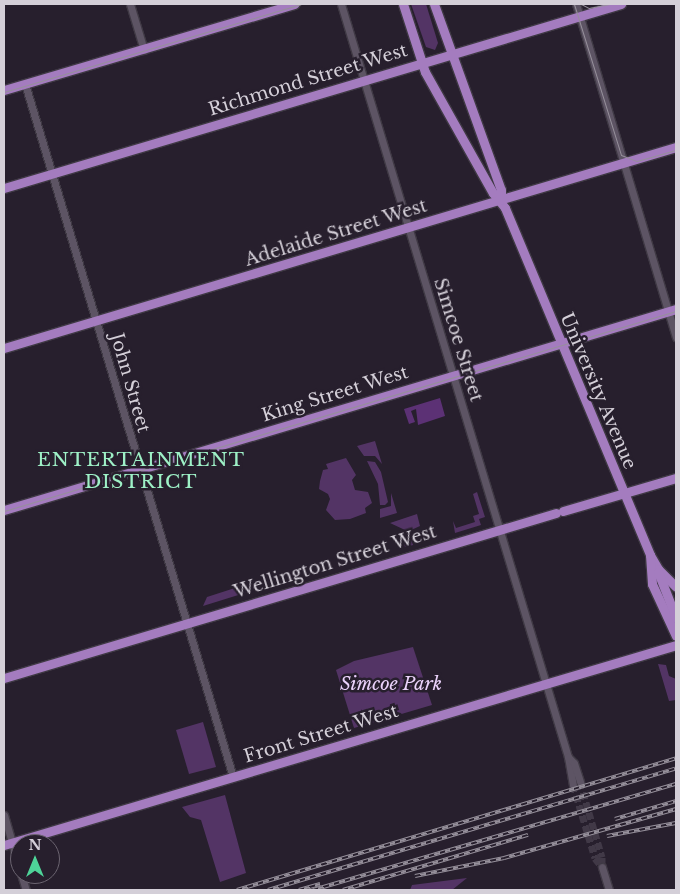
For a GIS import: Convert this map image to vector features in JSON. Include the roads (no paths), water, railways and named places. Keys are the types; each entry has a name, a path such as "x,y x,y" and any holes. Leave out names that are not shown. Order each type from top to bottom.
{"main road":[{"path":"4,90 295,4"},
{"name":"University Avenue","path":"403,4 422,63 493,193 501,200"},
{"name":"University Avenue","path":"434,4 450,55 501,190 501,200 623,494 650,555 658,569 676,587"},
{"name":"Richmond Street West","path":"4,188 621,4"},
{"name":"Adelaide Street West","path":"4,348 676,147"},
{"name":"King Street West","path":"4,510 672,310"},
{"name":"Wellington Street West","path":"4,678 676,478"},
{"path":"650,555 652,584 676,634"},
{"path":"658,569 676,618"},
{"name":"Front Street West","path":"8,843 676,645"}],"street":[{"path":"130,4 144,50"},
{"name":"Simcoe Street","path":"341,4 568,757 574,763 577,783"},
{"path":"576,4 624,163 672,310 676,337"},
{"name":"John Street","path":"25,84 233,777"},
{"path":"4,815 8,843"},
{"path":"602,867 609,890"}],"tunnel":[{"path":"580,782 602,857 602,867"},
{"path":"573,785 595,858 602,867"}],"tram line":[{"path":"4,92 301,4"},
{"path":"574,4 621,155 637,161 676,150"},
{"path":"581,4 589,8 610,4"},
{"path":"4,511 676,311"},
{"path":"676,321 676,326"}],"railway":[{"path":"237,890 676,758"},
{"path":"268,890 676,768"},
{"path":"313,890 676,784"},
{"path":"615,819 676,801"},
{"path":"415,876 504,858 676,809"},
{"path":"607,836 676,823"},
{"path":"343,890 528,835"},
{"path":"299,890 320,884"}],"district":[{"name":"ENTERTAINMENT DISTRICT","path":"141,471"}],"park label":[{"name":"Simcoe Park","path":"391,684"}]}
